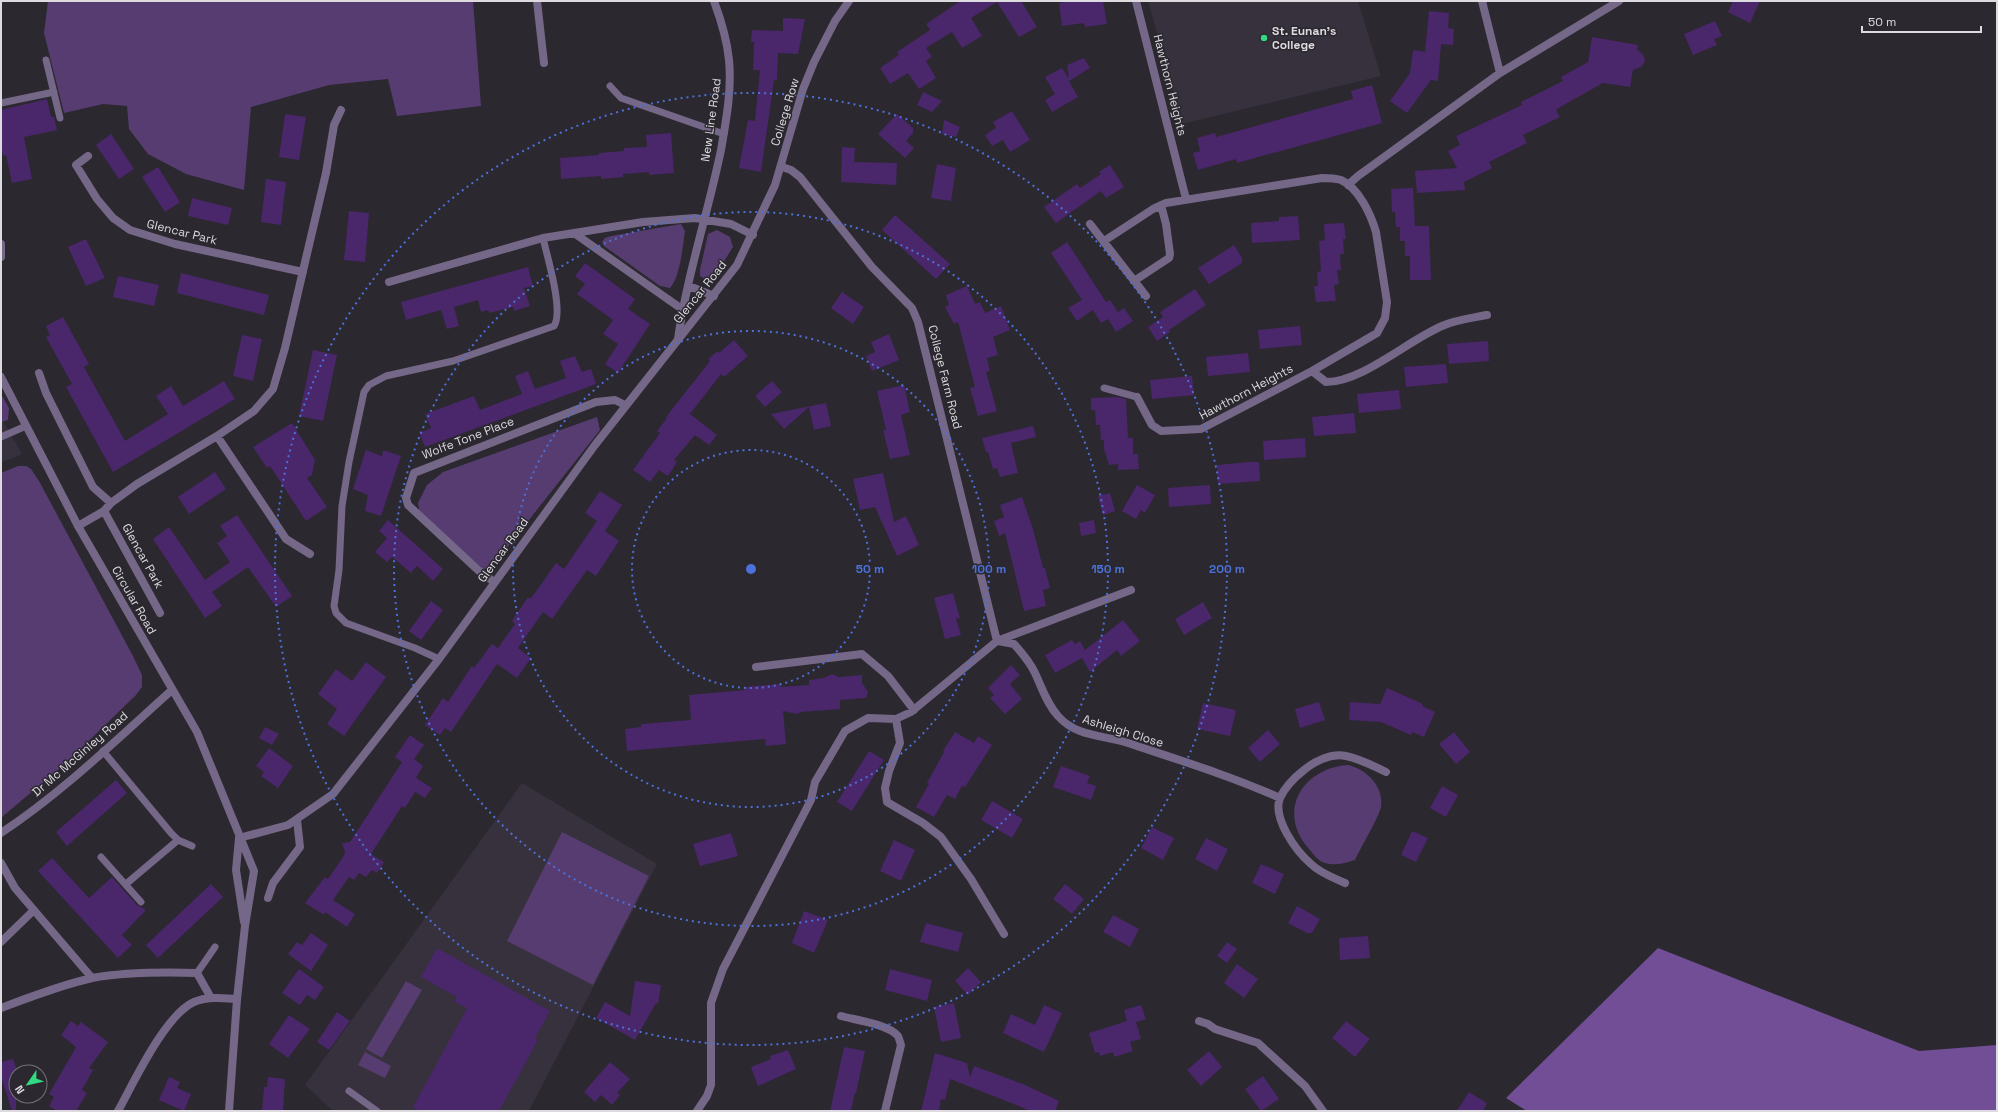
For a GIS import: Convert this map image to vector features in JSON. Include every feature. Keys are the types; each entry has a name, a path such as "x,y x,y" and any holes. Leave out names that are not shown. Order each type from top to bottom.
{"street":[{"path":"537,1 544,63"},
{"name":"New Line Road","path":"678,339 682,309 689,286 724,134 730,81 727,41 714,1"},
{"name":"College Row","path":"753,235 782,167 803,89 814,62 835,22 849,1"},
{"name":"Hawthorn Heights","path":"1136,1 1186,199"},
{"path":"1482,1 1500,73"},
{"path":"1348,185 1358,176 1500,73 1619,1"},
{"path":"78,526 104,510 137,484 217,436 254,411 273,389 285,348 326,173 334,125 341,110"},
{"name":"Glencar Park","path":"88,156 76,165 85,181 113,218 130,230 175,244 303,272"},
{"name":"College Farm Road","path":"782,167 791,170 800,177 872,267 912,308 918,322 958,475 997,641"},
{"name":"Hawthorn Heights","path":"1104,241 1161,205 1186,199 1322,178 1333,178 1348,185 1360,198 1372,221 1387,294 1386,313 1377,333 1312,371 1201,429 1161,431 1152,426 1137,397"},
{"path":"1134,280 1169,258 1170,254 1166,224 1161,205"},
{"path":"389,282 543,238 643,222 678,218 705,219 732,224 753,235"},
{"path":"1090,224 1146,296"},
{"path":"574,233 682,309"},
{"name":"Glencar Road","path":"239,838 277,828 297,820 333,794 439,659 625,405 714,296 737,265 753,235"},
{"path":"1,244 1,256"},
{"path":"689,286 714,296"},
{"name":"Hawthorn Heights","path":"1312,371 1326,382 1345,379 1370,367 1411,341 1443,325 1487,315"},
{"path":"39,372 46,393 94,487 111,503"},
{"name":"Circular Road","path":"1,377 78,526 199,738 239,838 254,871 245,926"},
{"name":"Wolfe Tone Place","path":"494,582 478,570 408,505 406,498 414,473 596,402 615,400 625,405"},
{"path":"217,436 286,539 310,554"},
{"name":"Glencar Park","path":"104,510 160,613"},
{"path":"697,1111 707,1096 711,1085 711,1003 715,989 723,969 811,800 815,782 845,731 868,718 896,719 914,710 997,641 1131,590"},
{"name":"Ashleigh Close","path":"997,641 1014,644 1035,672 1052,708 1058,717 1083,733 1126,742 1241,781 1280,798"},
{"path":"756,667 862,654 888,676 914,710"},
{"name":"Dr Mc McGinley Road","path":"1,833 23,818 103,751 172,690"},
{"path":"896,719 900,743 897,755 888,772 885,788 887,802 923,823 941,837 971,879 1004,934"},
{"path":"1345,883 1311,864 1294,844 1282,824 1279,810 1280,798 1296,777 1308,767 1321,759 1333,756 1346,756 1386,772"},
{"path":"268,898 274,883 300,847 297,820"},
{"path":"229,1111 237,999 245,926 236,870 239,838"},
{"path":"1,863 15,888 92,978"},
{"path":"1,942 34,910"},
{"path":"1,1008 92,978 149,973 197,972 211,998"},
{"path":"118,1111 150,1052 180,1010 195,1001 211,998 237,999"},
{"path":"841,1016 888,1029 898,1036 901,1044 885,1111"},
{"path":"1199,1021 1208,1024 1215,1029 1258,1043 1305,1086 1323,1111"}],"lane":[{"path":"46,60 60,118"},
{"path":"610,86 621,98 724,134"},
{"path":"1,103 54,92"},
{"path":"439,659 415,648 346,623 336,613 334,606 339,570 342,506 349,462 364,392 369,385 386,376 453,361 554,326 557,318 556,293 543,238"},
{"path":"1104,388 1137,397"},
{"path":"1,437 26,426"},
{"path":"103,751 178,840 192,846"},
{"path":"126,884 178,840"},
{"path":"101,857 141,902"},
{"path":"197,972 215,948"},
{"path":"349,1091 377,1111"}],"shaded area":[{"path":"48,1 473,1 481,106 397,116 388,79 329,85 251,107 244,190 186,174 148,154 129,129 127,106 103,104 64,113 44,33"},
{"name":"St. Eunan's College","path":"1148,1 1358,1 1381,76 1182,124"},
{"path":"681,224 685,231 682,253 679,269 670,288 660,286 604,246 602,242 605,238 611,236"},
{"path":"717,230 730,237 733,247 714,277 708,281 700,276 700,270 708,234"},
{"path":"1,394 9,408 8,420 1,422"},
{"path":"597,417 600,430 491,568 483,569 420,514 418,503 427,485 443,472"},
{"path":"1,418 22,454 1,463"},
{"path":"18,466 26,466 31,469 39,481 133,656 142,675 142,687 136,695 66,763 2,817 1,473"},
{"path":"1348,765 1361,770 1377,786 1380,792 1381,807 1380,812 1355,860 1340,864 1329,864 1320,861 1299,835 1295,821 1295,807 1299,794 1307,783 1318,774 1332,768"},
{"path":"522,783 657,864 529,1111 333,1111 305,1085"},
{"path":"562,832 649,876 593,985 507,941"},
{"path":"1658,948 1919,1051 1997,1045 1997,1111 1527,1111 1506,1098"},
{"path":"406,981 422,990 382,1058 366,1049"},
{"path":"365,1052 391,1066 385,1078 358,1065"}],"building":[{"path":"960,1 1021,1 1037,27 1019,37 997,2 971,18 982,36 962,48 952,32 926,48 932,57 926,61 936,78 919,89 908,73 890,84 880,68 899,55 897,52 930,30 926,24"},
{"path":"1072,1 1103,1 1107,24 1085,27 1084,23 1062,26 1059,3"},
{"path":"1733,1 1760,1 1750,23 1728,12"},
{"path":"1429,11 1449,13 1448,28 1454,29 1453,45 1441,44 1438,81 1431,80 1407,113 1390,101 1410,73 1413,50 1425,52"},
{"path":"783,18 805,19 798,54 778,53 777,80 774,80 761,172 739,168 748,120 755,121 760,70 753,70 754,42 751,42 752,30 783,31"},
{"path":"1715,21 1722,36 1714,39 1717,45 1693,55 1684,34"},
{"path":"1592,37 1638,45 1637,49 1644,56 1645,62 1641,67 1633,70 1630,87 1603,83 1562,106 1556,110 1560,117 1523,135 1527,143 1489,162 1492,168 1464,182 1465,190 1417,193 1415,171 1457,168 1448,151 1460,145 1456,136 1522,105 1521,102 1563,81 1561,77 1588,62"},
{"path":"1084,58 1090,68 1069,81 1078,97 1052,112 1045,100 1055,94 1045,77 1062,68 1069,79 1067,65"},
{"path":"1372,85 1382,123 1237,163 1236,159 1198,170 1193,153 1200,151 1197,138 1215,133 1216,137 1353,99 1351,91"},
{"path":"923,92 942,101 932,112 917,105"},
{"path":"47,99 51,117 54,117 57,130 24,137 32,179 12,183 6,155 3,156 1,145 1,110"},
{"path":"1012,111 1030,140 1010,152 1003,140 992,146 985,135 996,128 993,122"},
{"path":"285,114 306,117 299,160 279,157"},
{"path":"897,114 913,128 913,133 906,141 914,148 905,158 878,134"},
{"path":"944,120 960,127 956,137 942,134"},
{"path":"671,133 674,173 649,175 649,172 623,174 623,177 601,179 601,176 561,179 560,158 599,155 599,153 624,151 624,148 647,147 646,135"},
{"path":"111,134 134,169 119,179 96,145"},
{"path":"842,147 855,148 854,162 897,163 896,185 841,182"},
{"path":"937,164 956,168 951,201 931,198"},
{"path":"1110,165 1124,187 1106,198 1101,191 1056,223 1044,207 1077,184 1080,188 1101,174 1099,172"},
{"path":"158,167 180,202 165,212 142,177"},
{"path":"266,179 286,182 281,225 261,222"},
{"path":"1413,188 1415,226 1429,226 1431,280 1410,280 1410,256 1405,256 1405,241 1400,241 1400,227 1396,227 1395,212 1392,212 1391,189"},
{"path":"192,198 232,208 228,225 188,216"},
{"path":"349,211 369,213 365,262 344,260"},
{"path":"895,215 950,264 936,279 882,230"},
{"path":"1298,216 1300,240 1252,243 1251,223 1279,221 1279,217"},
{"path":"1344,223 1346,239 1343,239 1344,254 1340,254 1341,270 1337,270 1339,284 1334,285 1336,301 1316,302 1314,286 1318,286 1317,272 1321,271 1319,241 1325,240 1324,224"},
{"path":"86,239 105,278 86,286 68,247"},
{"path":"1067,242 1106,302 1110,300 1118,312 1124,308 1133,321 1116,332 1108,319 1101,323 1093,310 1077,321 1068,308 1082,300 1051,253"},
{"path":"1234,245 1242,258 1242,263 1209,284 1198,268"},
{"path":"585,263 635,299 628,309 650,324 618,373 605,364 618,344 603,334 613,320 577,294 585,284 575,276"},
{"path":"528,267 533,286 524,288 530,306 514,311 513,307 489,313 488,310 481,312 478,300 454,307 459,326 447,329 441,310 406,320 401,302"},
{"path":"181,273 269,295 264,315 177,293"},
{"path":"118,276 159,285 154,306 113,297"},
{"path":"967,286 975,304 980,302 985,313 1001,306 1010,330 993,337 998,355 987,358 990,371 986,372 997,411 978,416 970,388 975,387 958,322 954,324 945,307 949,305 946,295"},
{"path":"1195,289 1206,305 1169,330 1170,332 1157,341 1148,327 1163,317 1160,312"},
{"path":"842,292 864,307 853,324 831,308"},
{"path":"63,317 89,364 84,367 125,441 168,414 156,396 171,386 183,406 224,381 235,399 113,472 66,387 72,384 46,337 50,335 46,326"},
{"path":"1300,326 1302,345 1260,349 1258,330"},
{"path":"889,334 899,360 872,371 866,356 875,352 871,342"},
{"path":"242,335 262,339 253,381 233,376"},
{"path":"734,340 748,356 724,377 721,374 690,414 717,435 709,445 695,435 674,460 677,462 668,476 659,470 650,482 633,470 660,433 657,431 667,418 666,417 710,361 708,359 718,351 719,353"},
{"path":"1488,341 1489,361 1449,364 1447,344"},
{"path":"313,350 337,355 323,421 299,416"},
{"path":"1248,353 1250,372 1208,376 1206,357"},
{"path":"575,356 582,372 591,369 596,384 425,447 419,433 431,428 425,414 474,396 480,410 522,394 515,376 528,371 535,389 566,378 560,361"},
{"path":"1446,364 1448,383 1406,387 1404,367"},
{"path":"1192,376 1194,395 1152,399 1150,380"},
{"path":"772,381 782,392 765,407 755,396"},
{"path":"904,385 910,412 901,415 910,455 890,459 883,430 886,430 877,391"},
{"path":"1399,390 1401,409 1359,413 1357,394"},
{"path":"1117,397 1126,399 1128,438 1133,438 1133,454 1138,454 1139,469 1118,470 1118,464 1109,465 1104,449 1104,440 1101,440 1100,425 1096,425 1095,410 1091,410 1091,398"},
{"path":"826,403 831,426 814,430 809,407 784,429 771,414"},
{"path":"1354,413 1356,433 1314,436 1312,417"},
{"path":"292,423 315,460 312,475 307,478 327,507 306,521 270,466 267,468 253,447"},
{"path":"1033,426 1036,437 1011,443 1018,473 1000,477 997,468 993,469 982,438"},
{"path":"1305,438 1306,457 1264,460 1263,441"},
{"path":"366,450 382,456 383,450 401,456 381,516 365,511 368,495 353,489"},
{"path":"1259,462 1260,481 1218,484 1217,465"},
{"path":"215,472 226,489 189,514 178,497"},
{"path":"883,473 894,522 906,516 919,545 897,556 875,507 860,510 853,479"},
{"path":"1137,485 1155,495 1145,513 1141,510 1136,519 1122,511"},
{"path":"1210,485 1211,504 1169,507 1168,488"},
{"path":"600,491 622,505 605,531 619,541 596,576 587,570 552,619 543,612 518,648 531,658 517,678 497,664 451,732 445,728 440,735 425,725 443,698 448,702 472,666 474,668 492,644 498,648 515,624 512,621 528,597 530,599 535,593 556,563 564,569 597,521 585,513"},
{"path":"1110,493 1115,511 1103,515 1098,496"},
{"path":"1022,497 1050,588 1043,590 1046,606 1024,611 1005,533 999,536 994,521 1004,517 1000,505"},
{"path":"237,515 292,596 276,607 248,567 212,592 222,606 205,618 153,539 169,527 205,580 230,562 217,543 227,536 220,526"},
{"path":"388,520 443,569 433,581 417,566 411,573 392,557 387,562 375,552 387,538 379,531"},
{"path":"1094,520 1096,533 1081,536 1079,523"},
{"path":"953,593 960,618 956,619 961,635 945,639 934,598"},
{"path":"431,601 443,610 421,640 409,631"},
{"path":"1203,602 1212,618 1184,635 1175,619"},
{"path":"1123,620 1140,641 1121,656 1117,650 1090,672 1082,658 1055,673 1045,655 1072,640 1075,644 1080,641 1085,650"},
{"path":"366,662 386,677 344,736 327,724 337,709 318,694 336,669 352,681"},
{"path":"1011,665 1020,675 1010,684 1022,699 1005,714 990,698 994,695 988,688"},
{"path":"832,674 839,677 862,675 862,683 868,692 866,698 840,700 840,709 801,712 797,714 783,711 786,744 766,746 765,739 627,751 625,729 641,727 641,724 691,720 689,695 745,690 745,687 780,684 781,687 809,685 809,680 824,678"},
{"path":"1387,688 1423,704 1422,706 1435,712 1424,737 1412,732 1411,735 1381,722 1349,720 1350,702 1380,704"},
{"path":"1319,702 1325,720 1300,728 1295,709"},
{"path":"1203,703 1236,710 1230,736 1197,729"},
{"path":"265,727 279,734 272,745 259,738"},
{"path":"1268,730 1280,744 1260,762 1248,748"},
{"path":"955,732 974,743 978,736 992,745 965,787 962,786 955,799 947,795 934,817 916,807 929,784 927,783 944,752 943,751"},
{"path":"1454,732 1470,752 1456,764 1439,744"},
{"path":"410,735 424,745 414,759 423,766 416,778 432,788 425,798 415,792 405,808 402,806 371,854 384,862 377,873 372,870 366,877 359,873 354,880 349,877 333,900 355,914 347,927 325,912 324,915 305,903 325,877 328,879 343,857 345,852 342,843 350,842 402,762 395,757"},
{"path":"269,748 293,766 278,788 261,776 264,772 256,766"},
{"path":"869,751 884,760 852,811 837,802"},
{"path":"1061,766 1090,776 1087,783 1096,786 1091,800 1053,787"},
{"path":"116,780 127,793 67,846 56,832"},
{"path":"1442,786 1458,795 1446,817 1430,808"},
{"path":"992,801 1023,819 1012,838 981,820"},
{"path":"1152,827 1174,838 1163,860 1141,848"},
{"path":"1412,831 1428,838 1416,862 1401,855"},
{"path":"731,833 738,856 700,866 693,844"},
{"path":"1206,838 1228,849 1217,871 1195,859"},
{"path":"894,840 915,850 901,881 880,871"},
{"path":"52,858 89,898 112,877 137,905 146,910 122,935 132,945 118,958 38,871"},
{"path":"1261,864 1284,874 1275,894 1252,883"},
{"path":"211,884 223,897 158,958 146,945"},
{"path":"1065,884 1084,899 1072,914 1053,899"},
{"path":"1297,906 1320,919 1312,933 1307,933 1288,923"},
{"path":"804,911 828,920 814,953 792,943"},
{"path":"1113,915 1139,929 1130,947 1103,932"},
{"path":"926,923 963,933 958,952 920,942"},
{"path":"311,933 328,945 311,971 288,954 297,942 302,945"},
{"path":"1368,936 1370,958 1340,960 1339,938"},
{"path":"1227,942 1237,949 1227,963 1217,956"},
{"path":"437,948 550,1011 535,1038 538,1040 499,1111 420,1111 413,1107 467,1008 454,1002 457,997 421,977"},
{"path":"1237,964 1258,979 1244,998 1224,983"},
{"path":"968,968 981,982 968,995 955,981"},
{"path":"299,969 324,987 315,1000 307,995 300,1005 282,993"},
{"path":"890,969 932,980 927,1001 885,990"},
{"path":"635,981 661,985 658,1004 656,1003 635,1040 596,1018 605,1002 630,1016"},
{"path":"954,1003 961,1038 941,1042 934,1007"},
{"path":"1044,1005 1062,1013 1044,1052 1003,1033 1011,1014 1035,1025"},
{"path":"1141,1005 1146,1019 1136,1022 1141,1039 1130,1042 1133,1051 1114,1057 1113,1052 1100,1056 1099,1052 1095,1053 1089,1033 1127,1021 1124,1010"},
{"path":"337,1012 350,1021 329,1050 317,1042"},
{"path":"289,1015 310,1029 288,1058 269,1044"},
{"path":"71,1021 78,1026 81,1022 108,1042 89,1068 93,1070 82,1090 87,1093 76,1111 57,1111 49,1106 54,1097 49,1094 76,1047 61,1035"},
{"path":"1346,1021 1370,1039 1355,1057 1332,1038"},
{"path":"844,1047 865,1051 856,1093 851,1111 830,1111"},
{"path":"788,1050 796,1069 758,1086 751,1067 771,1059 770,1056"},
{"path":"1209,1051 1222,1067 1201,1086 1187,1070"},
{"path":"935,1053 967,1063 970,1077 974,1066 1023,1084 1059,1101 1055,1111 1031,1111 950,1079 945,1100 941,1099 939,1111 921,1111"},
{"path":"13,1059 15,1064 8,1064 8,1099 1,1077 1,1062"},
{"path":"610,1062 630,1079 617,1093 620,1095 612,1105 601,1095 595,1102 584,1092"},
{"path":"1263,1076 1279,1099 1261,1111 1245,1089"},
{"path":"169,1077 180,1082 177,1088 191,1094 184,1111 159,1100"},
{"path":"268,1077 285,1079 283,1111 262,1111 264,1087 267,1087"},
{"path":"1469,1092 1487,1103 1483,1111 1457,1111"},
{"path":"10,1104 16,1104 16,1111 12,1111"}],"place":[{"name":"St. Eunan's College","path":"1264,38"}]}
